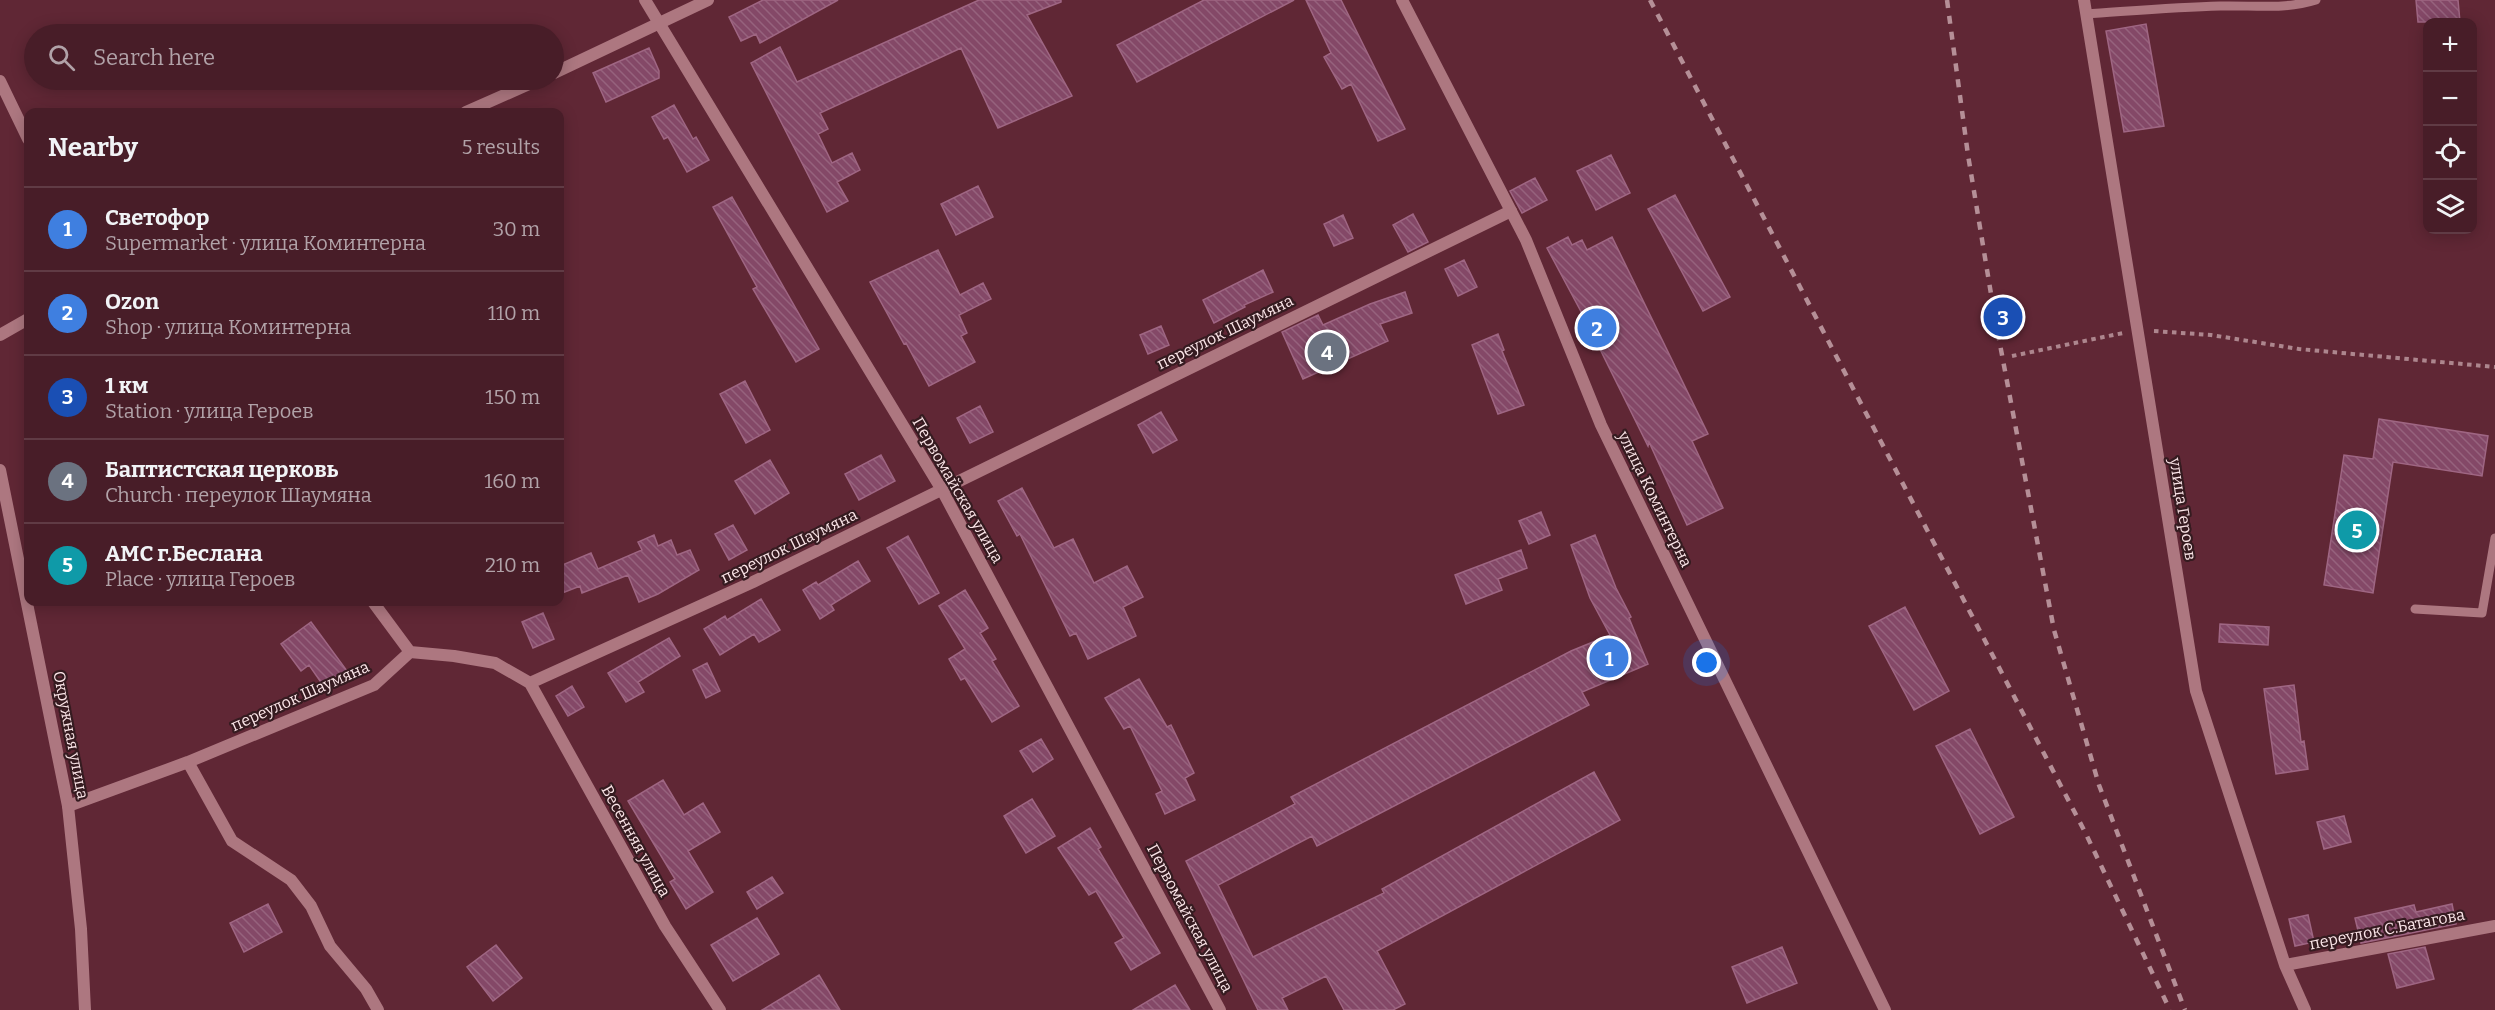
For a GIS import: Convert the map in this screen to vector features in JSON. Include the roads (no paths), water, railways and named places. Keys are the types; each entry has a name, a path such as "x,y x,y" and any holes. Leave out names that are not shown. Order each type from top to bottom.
{"street":[{"name":"Первомайская улица","path":"645,0 658,25 942,490 1220,1010"},
{"path":"564,68 708,0"},
{"name":"улица Коминтерна","path":"1402,0 1526,240 1601,425 1885,1010"},
{"name":"улица Героев","path":"2084,0 2196,691 2285,965 2305,1010"},
{"path":"0,81 24,131"},
{"path":"475,108 516,90"},
{"name":"переулок Шаумяна","path":"530,683 753,582 1511,211"},
{"path":"0,335 24,321"},
{"name":"Окружная улица","path":"0,470 24,589"},
{"name":"Окружная улица","path":"28,606 68,806 81,928 85,1010"},
{"path":"376,606 410,652 495,663 530,683"},
{"name":"переулок Шаумяна","path":"68,806 188,762 374,685 410,652"},
{"name":"Весенняя улица","path":"530,683 665,926 720,1010"},
{"path":"188,762 232,841 291,880 311,906 330,946 366,989 378,1010"},
{"name":"переулок С.Батагова","path":"2285,965 2495,926"}],"lane":[{"path":"2086,14 2221,5 2271,8 2316,0"},
{"path":"2415,609 2481,613 2495,538"}],"railway":[{"path":"1650,0 2085,832 2170,1010"},
{"path":"1947,0 1968,155 1995,318 2054,630 2099,785 2185,1010"}],"place":[{"name":"1 км","path":"2003,317"},
{"name":"Ozon","path":"1597,328"},
{"name":"Баптистская церковь","path":"1327,352"},
{"name":"АМС г.Беслана","path":"2357,530"},
{"name":"Светофор","path":"1609,658"}]}
